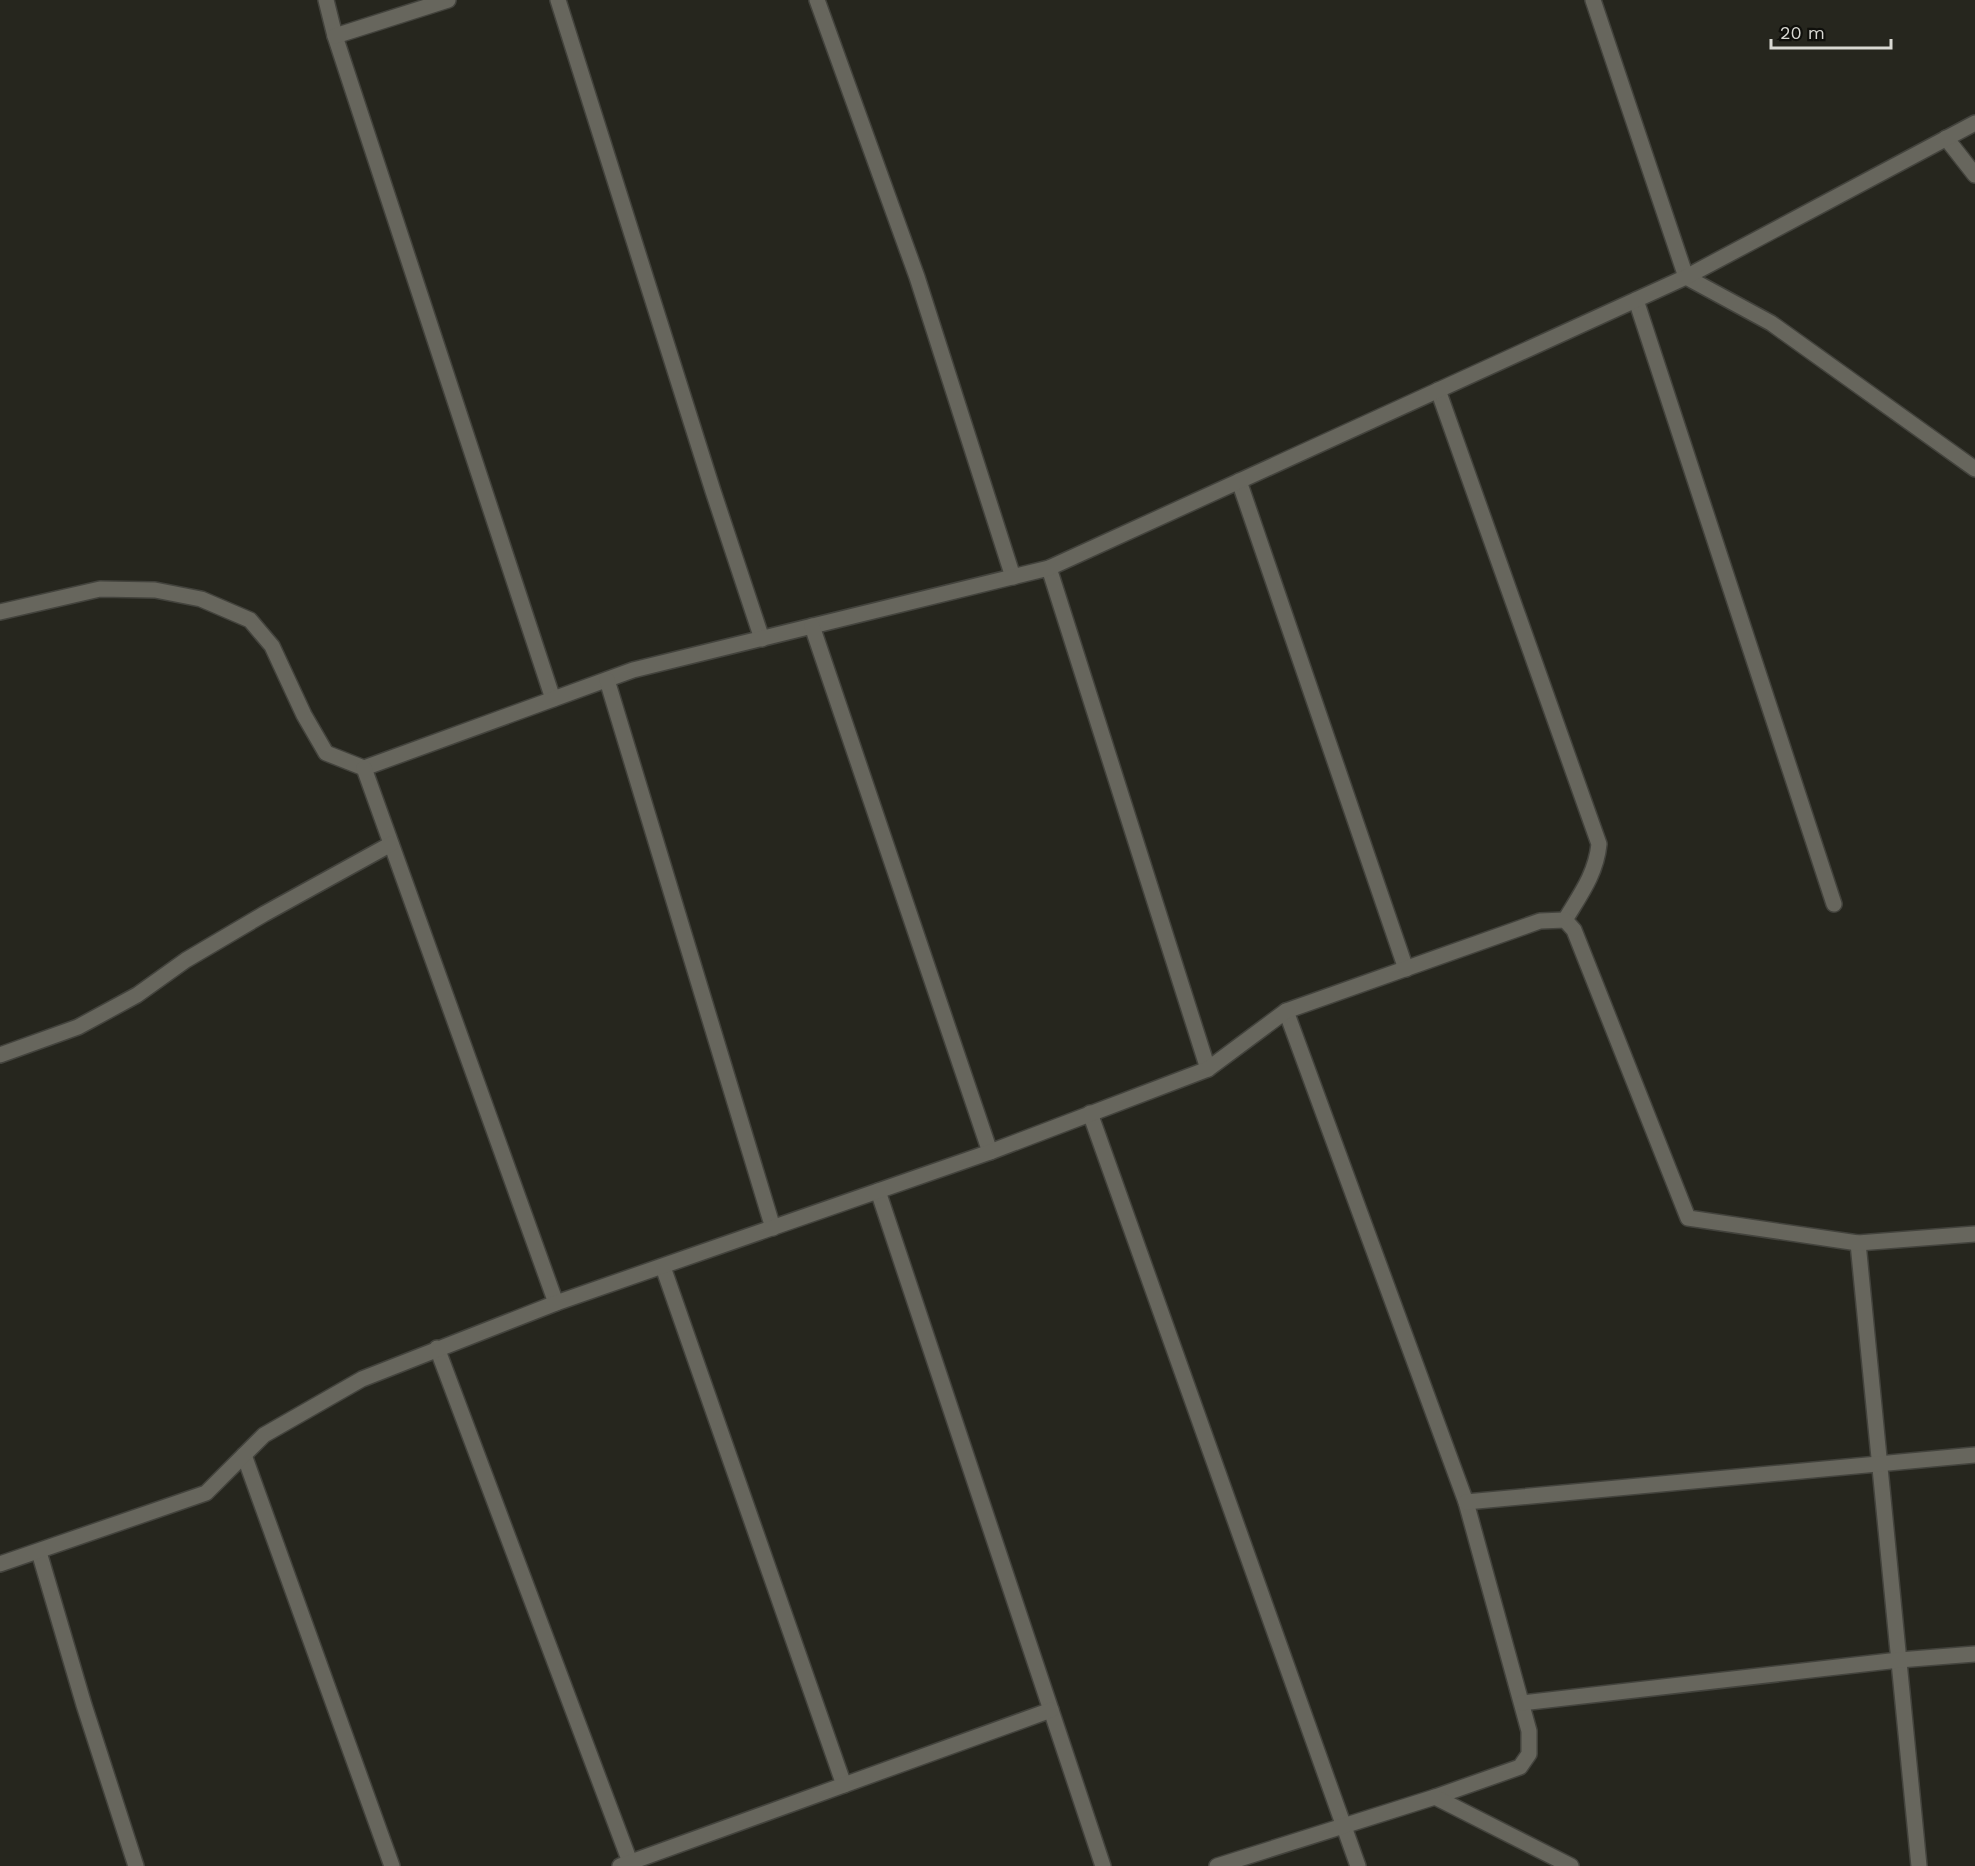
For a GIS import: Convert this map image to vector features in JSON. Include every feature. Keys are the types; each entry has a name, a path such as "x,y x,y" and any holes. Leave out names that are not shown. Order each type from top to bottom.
{"street":[{"path":"326,0 335,36 553,699"},
{"path":"335,36 448,0"},
{"path":"558,0 762,639"},
{"path":"817,0 916,277 1012,577"},
{"path":"1593,0 1686,277 1772,323 1975,469"},
{"path":"0,612 100,589 144,590 201,599 250,620 272,646 303,715 326,753 364,768 633,670 1049,568 1686,277 1975,123"},
{"path":"1946,138 1975,175"},
{"path":"1636,300 1834,904"},
{"path":"1438,390 1599,844 1597,863 1589,881 1565,920"},
{"path":"1239,481 1406,969"},
{"path":"1049,568 1208,1069"},
{"path":"812,626 990,1152"},
{"path":"607,680 773,1228"},
{"path":"364,768 556,1303"},
{"path":"0,1055 78,1028 137,994 186,960 264,914 391,844"},
{"path":"0,1564 206,1493 264,1435 362,1379 437,1348 556,1303 990,1152 1208,1069 1286,1011 1540,921 1565,920"},
{"path":"1565,920 1574,930 1688,1218 1858,1243 1975,1234"},
{"path":"1226,1865 1520,1767 1529,1754 1529,1731 1466,1502 1286,1011"},
{"path":"1090,1113 1358,1866"},
{"path":"878,1191 1103,1866"},
{"path":"1858,1243 1918,1866"},
{"path":"663,1267 844,1785"},
{"path":"437,1348 625,1864 1051,1710"},
{"path":"244,1455 392,1866"},
{"path":"1466,1502 1975,1455"},
{"path":"39,1552 84,1705 136,1866"},
{"path":"1521,1703 1899,1660 1975,1654"},
{"path":"1435,1797 1571,1866"}]}
